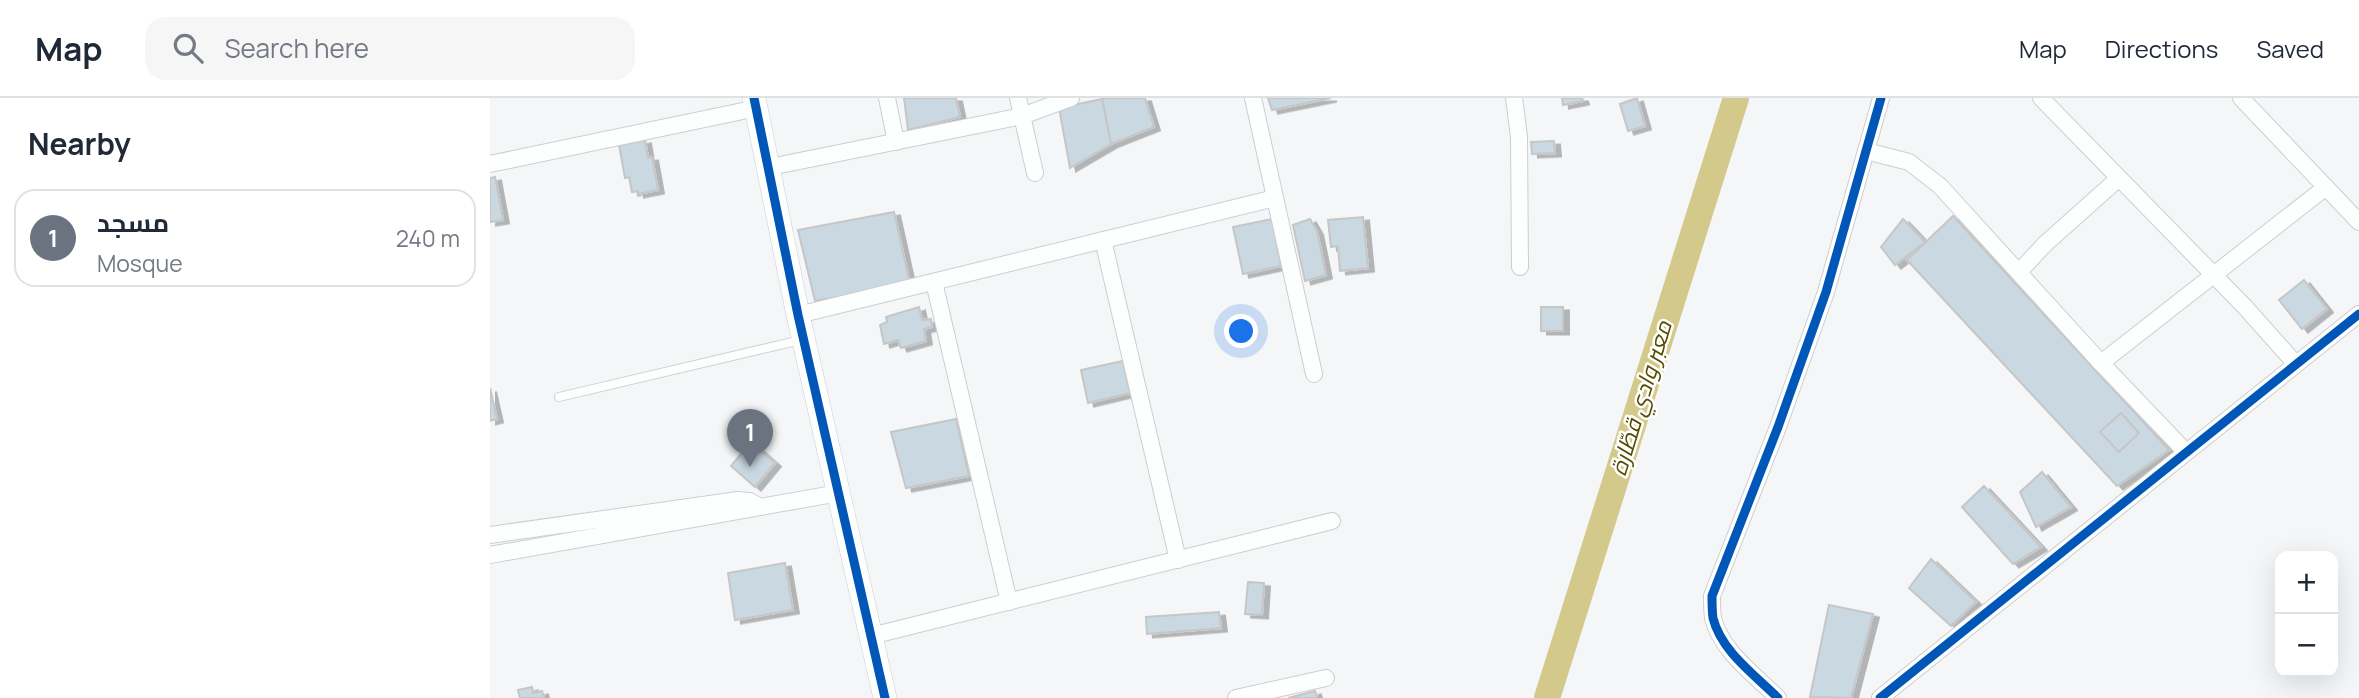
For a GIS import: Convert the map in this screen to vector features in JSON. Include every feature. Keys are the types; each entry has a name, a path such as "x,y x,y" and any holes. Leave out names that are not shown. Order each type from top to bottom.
{"street":[{"path":"887,98 896,142"},
{"path":"1018,98 1035,173"},
{"path":"770,167 1022,116 1071,98"},
{"path":"1253,98 1314,374"},
{"path":"1514,98 1519,137 1520,267"},
{"path":"1778,698 1732,653 1721,636 1713,618 1712,596 1778,427 1826,292 1881,98"},
{"path":"2040,98 2245,307 2295,363"},
{"path":"2241,98 2359,222"},
{"path":"490,164 756,103 798,315 885,698"},
{"path":"1866,151 1898,158 1921,169 1940,186 2186,452"},
{"path":"2019,272 2045,244 2119,178"},
{"path":"2101,363 2326,187"},
{"path":"798,315 1275,198"},
{"path":"1103,240 1178,560"},
{"path":"934,282 1009,602"},
{"path":"1880,698 2359,314"},
{"path":"490,555 839,493"},
{"path":"490,535 738,500 749,501 760,507"},
{"path":"871,636 1332,521"},
{"path":"1236,698 1326,678"}],"lane":[{"path":"559,397 804,340"}],"building":[{"path":"904,98 956,98 960,117 908,130"},
{"path":"1145,98 1154,127 1111,144 1102,99"},
{"path":"1268,98 1331,98 1272,110"},
{"path":"1562,98 1582,98 1583,101 1563,105"},
{"path":"1637,98 1645,126 1628,131 1620,104"},
{"path":"1102,99 1111,144 1070,168 1059,108"},
{"path":"645,140 648,158 652,157 658,190 638,194 638,191 632,192 629,177 625,178 619,145"},
{"path":"1554,141 1555,153 1532,154 1531,142"},
{"path":"495,177 503,220 490,222 490,178"},
{"path":"894,212 910,284 815,301 798,230"},
{"path":"1953,216 2169,450 2117,486 1907,260"},
{"path":"1363,217 1368,268 1340,271 1338,246 1331,247 1328,220"},
{"path":"1272,219 1281,266 1243,274 1233,227"},
{"path":"1310,219 1317,231 1326,275 1305,281 1293,225"},
{"path":"1903,219 1925,242 1895,265 1881,247"},
{"path":"2304,280 2327,309 2302,329 2279,300"},
{"path":"919,307 922,320 931,319 932,327 924,329 926,341 901,348 898,340 884,344 880,325 887,322 886,317"},
{"path":"1541,307 1563,307 1563,331 1541,331"},
{"path":"1123,361 1130,393 1088,403 1081,370"},
{"path":"490,388 497,419 490,421"},
{"path":"2121,413 2139,433 2119,452 2100,432"},
{"path":"956,419 969,476 906,488 891,432"},
{"path":"751,442 775,463 755,487 731,466"},
{"path":"2042,472 2071,507 2036,527 2020,492"},
{"path":"1984,486 2041,547 2013,564 1962,507"},
{"path":"1931,559 1976,602 1951,626 1909,588"},
{"path":"785,563 793,610 735,620 728,573"},
{"path":"1248,582 1264,583 1262,615 1245,614"},
{"path":"1829,605 1873,614 1851,698 1810,697"},
{"path":"1219,612 1221,628 1147,634 1146,617"},
{"path":"532,687 533,693 542,691 544,698 520,698 518,690"},
{"path":"1315,691 1317,698 1288,698"}],"waterway":[{"name":"معبر وادي قطّارة","path":"1547,698 1736,98"}],"cycle path":[{"path":"754,98 798,315 885,698"},
{"path":"1778,698 1740,662 1723,641 1713,618 1712,596 1778,427 1826,292 1881,98"},
{"path":"1880,698 2359,314"}],"place":[{"name":"مسجد","path":"750,467"}]}
